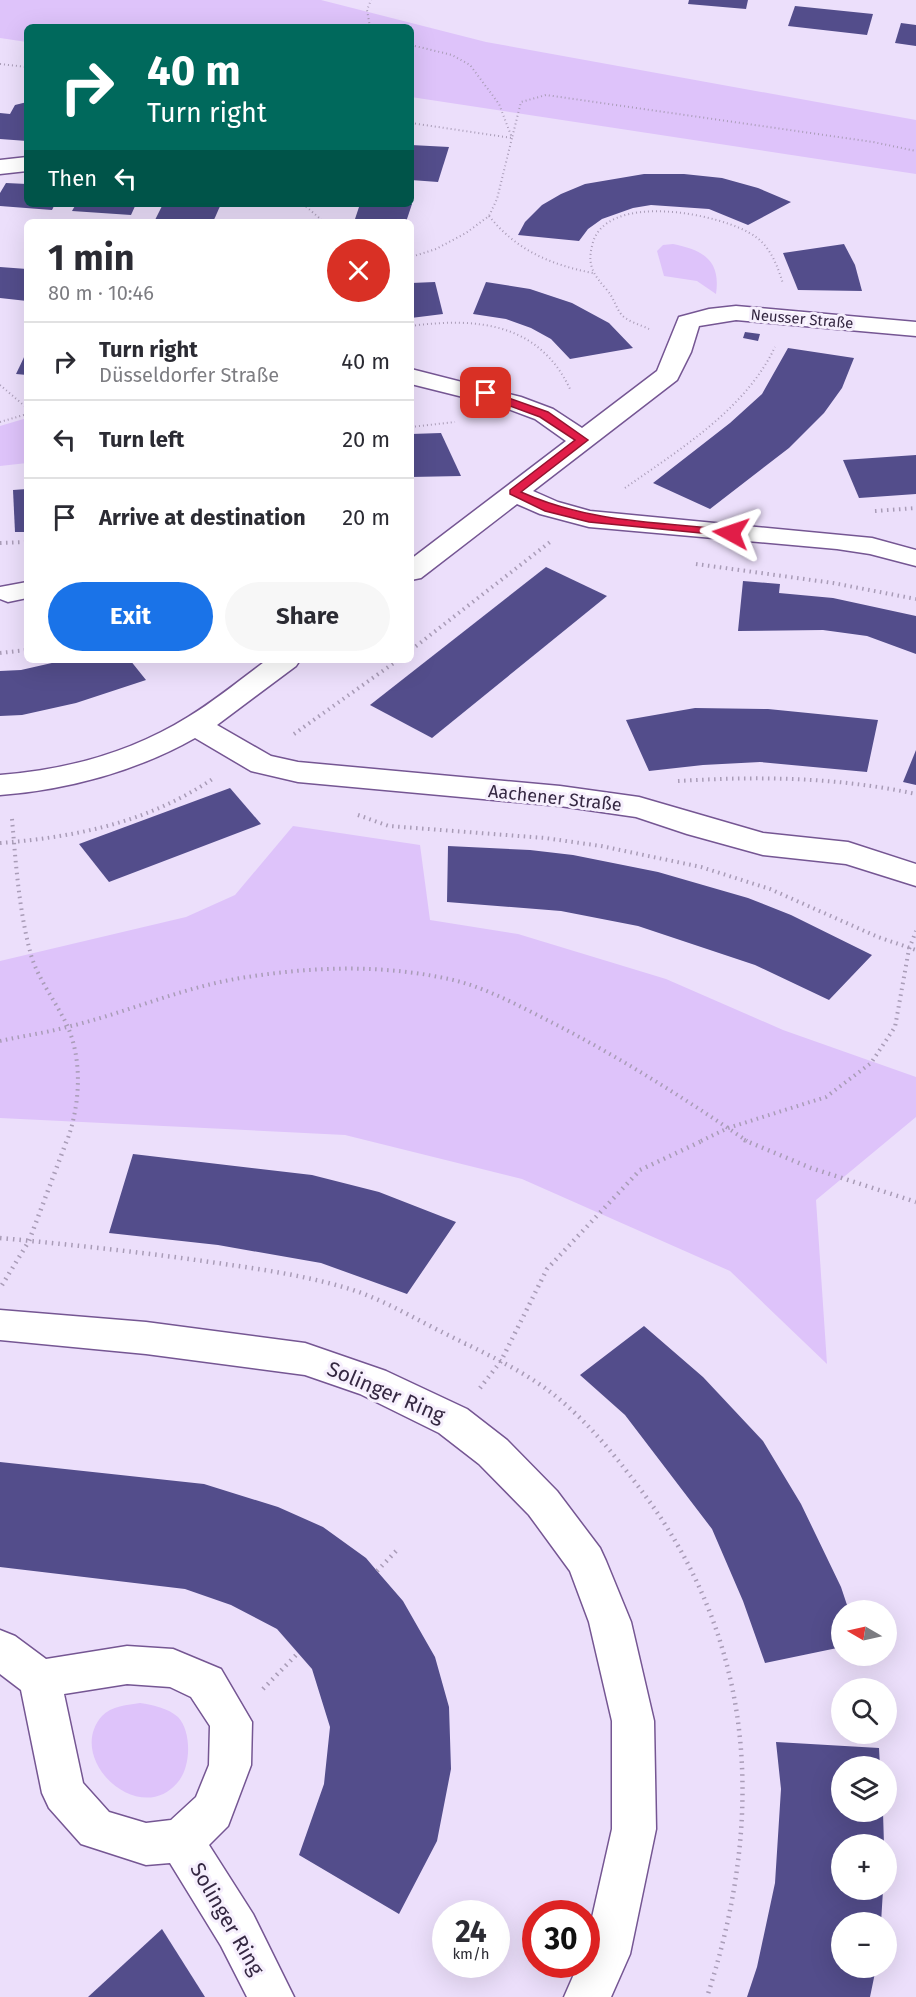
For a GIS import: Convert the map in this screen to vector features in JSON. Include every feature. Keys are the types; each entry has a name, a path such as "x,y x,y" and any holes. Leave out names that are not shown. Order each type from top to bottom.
{"street":[{"path":"0,166 24,164"},
{"name":"Neusser Straße","path":"582,440 668,375 680,352 688,322 709,316 736,313 916,329"},
{"path":"414,377 512,402 544,414 582,440 414,570"},
{"path":"513,492 549,508 589,519 837,541 873,546 916,558"},
{"path":"4,785 56,779 120,760 196,726 281,663"},
{"name":"Aachener Straße","path":"196,726 262,764 298,772 560,796 639,807 698,827 764,844 848,853 916,875"},
{"name":"Solinger Ring","path":"0,1325 146,1338 305,1359 373,1382 453,1421 493,1452 543,1503 586,1561 610,1622 633,1721 634,1829 606,1954 586,1997"},
{"path":"0,1649 40,1679 64,1793 96,1829 146,1844 181,1842 213,1811 230,1765 231,1722 206,1683 173,1668 127,1665 40,1679"},
{"name":"Solinger Ring","path":"181,1842 237,1930 271,1997"}],"path":[{"path":"370,24 367,9 371,0"},
{"path":"414,46 452,55 470,65 499,104 512,138"},
{"path":"0,64 24,68"},
{"path":"414,256 436,249 466,233 489,216 497,199 521,102 546,95 873,142 916,151"},
{"path":"414,123 512,138"},
{"path":"306,207 320,219"},
{"path":"489,216 508,236 551,264 593,273"},
{"path":"414,326 441,322 473,323 508,331 539,345 560,364 567,378 582,440"},
{"path":"0,385 24,405"},
{"path":"0,422 24,415"},
{"path":"0,543 24,542"},
{"path":"0,653 24,650"},
{"path":"0,843 69,836 175,803 245,755 273,749 394,663"},
{"path":"675,781 767,777 816,778 867,784 916,794"},
{"path":"0,1288 29,1241 76,1117 78,1068 68,1027 32,958 21,911 14,843 4,785"},
{"path":"347,811 389,826 546,838 601,846 701,867 770,890 916,950"},
{"path":"453,1421 501,1361 547,1269 640,1170 728,1128 826,1097 871,1063 895,1027 909,949 916,932"},
{"path":"0,1041 68,1027 171,993 240,978 299,970 373,968 446,978 516,1004 607,1051 667,1086 751,1144 811,1168 916,1202"},
{"path":"377,1571 398,1549"},
{"path":"231,1722 298,1653"}],"shaded area":[{"path":"0,0 321,0 486,42 916,120 916,174 414,97 414,24 24,24 24,42 0,38"},
{"path":"663,245 684,246 708,258 716,273 716,294 697,281 664,276 657,251"},
{"path":"24,419 24,463 0,466 0,426"},
{"path":"293,826 420,845 430,920 518,934 666,979 783,1030 916,1077 916,1117 816,1200 827,1364 730,1271 522,1179 345,1135 0,1118 0,961 186,917 235,895"},
{"path":"140,1703 165,1709 178,1717 183,1723 188,1740 185,1768 178,1782 162,1794 145,1798 127,1793 112,1783 99,1768 92,1751 93,1733 102,1716 115,1708"}],"building":[{"path":"689,0 748,0 746,9 688,4"},
{"path":"795,6 873,14 867,35 788,26"},
{"path":"901,23 916,25 916,46 895,43"},
{"path":"24,103 24,141 0,139 0,113 10,114 15,105"},
{"path":"414,145 449,147 438,182 414,180"},
{"path":"644,174 684,174 722,178 758,188 791,202 748,225 709,209 651,205 633,208 602,219 588,229 579,241 518,235 525,222 542,205 561,194 585,184"},
{"path":"6,183 24,184 24,207 54,207 52,210 0,206 0,193"},
{"path":"74,207 135,207 131,215 72,211"},
{"path":"162,207 220,207 214,219 156,219"},
{"path":"359,207 411,207 407,219 355,219"},
{"path":"844,244 855,265 862,291 798,290 783,253"},
{"path":"0,267 24,269 24,301 0,298"},
{"path":"435,282 443,314 414,318 414,283"},
{"path":"486,282 530,289 572,303 609,323 633,348 570,359 551,339 531,328 506,319 473,314"},
{"path":"745,332 760,334 758,341 743,338"},
{"path":"788,348 854,358 842,388 824,413 789,448 710,509 653,483 730,423 762,394"},
{"path":"24,357 24,375 16,374"},
{"path":"441,433 461,476 414,477 414,434"},
{"path":"916,455 916,494 859,498 843,460"},
{"path":"24,489 24,532 15,532 13,490"},
{"path":"546,567 607,596 432,738 370,705"},
{"path":"743,581 780,584 779,593 833,598 916,616 916,654 867,636 823,630 738,631"},
{"path":"52,663 132,663 146,680 76,703 22,715 0,716 0,671 21,670"},
{"path":"695,708 768,709 878,720 867,772 760,762 649,771 626,720"},
{"path":"916,750 916,785 903,782"},
{"path":"230,788 261,824 109,882 79,844"},
{"path":"448,846 530,850 573,855 658,872 748,898 791,915 872,955 829,1000 755,965 638,926 561,911 447,902"},
{"path":"133,1154 312,1175 379,1192 456,1222 407,1294 321,1263 218,1245 109,1233"},
{"path":"644,1326 703,1377 763,1441 801,1504 845,1600 831,1600 831,1649 765,1663 743,1601 712,1529 625,1415 580,1375"},
{"path":"0,1462 204,1484 278,1507 323,1527 366,1558 403,1601 435,1657 449,1707 451,1769 437,1841 399,1914 299,1855 324,1784 330,1727 312,1669 277,1629 231,1605 185,1589 0,1567"},
{"path":"776,1742 879,1748 879,1756 831,1756 831,1822 883,1822 884,1834 831,1834 831,1900 882,1900 882,1912 831,1912 831,1978 874,1978 870,1997 747,1997 757,1967 775,1883 781,1789"},
{"path":"162,1929 205,1997 88,1997"}],"route":[{"path":"486,393 544,414 582,440 513,492 549,508 589,519 731,533"}]}
